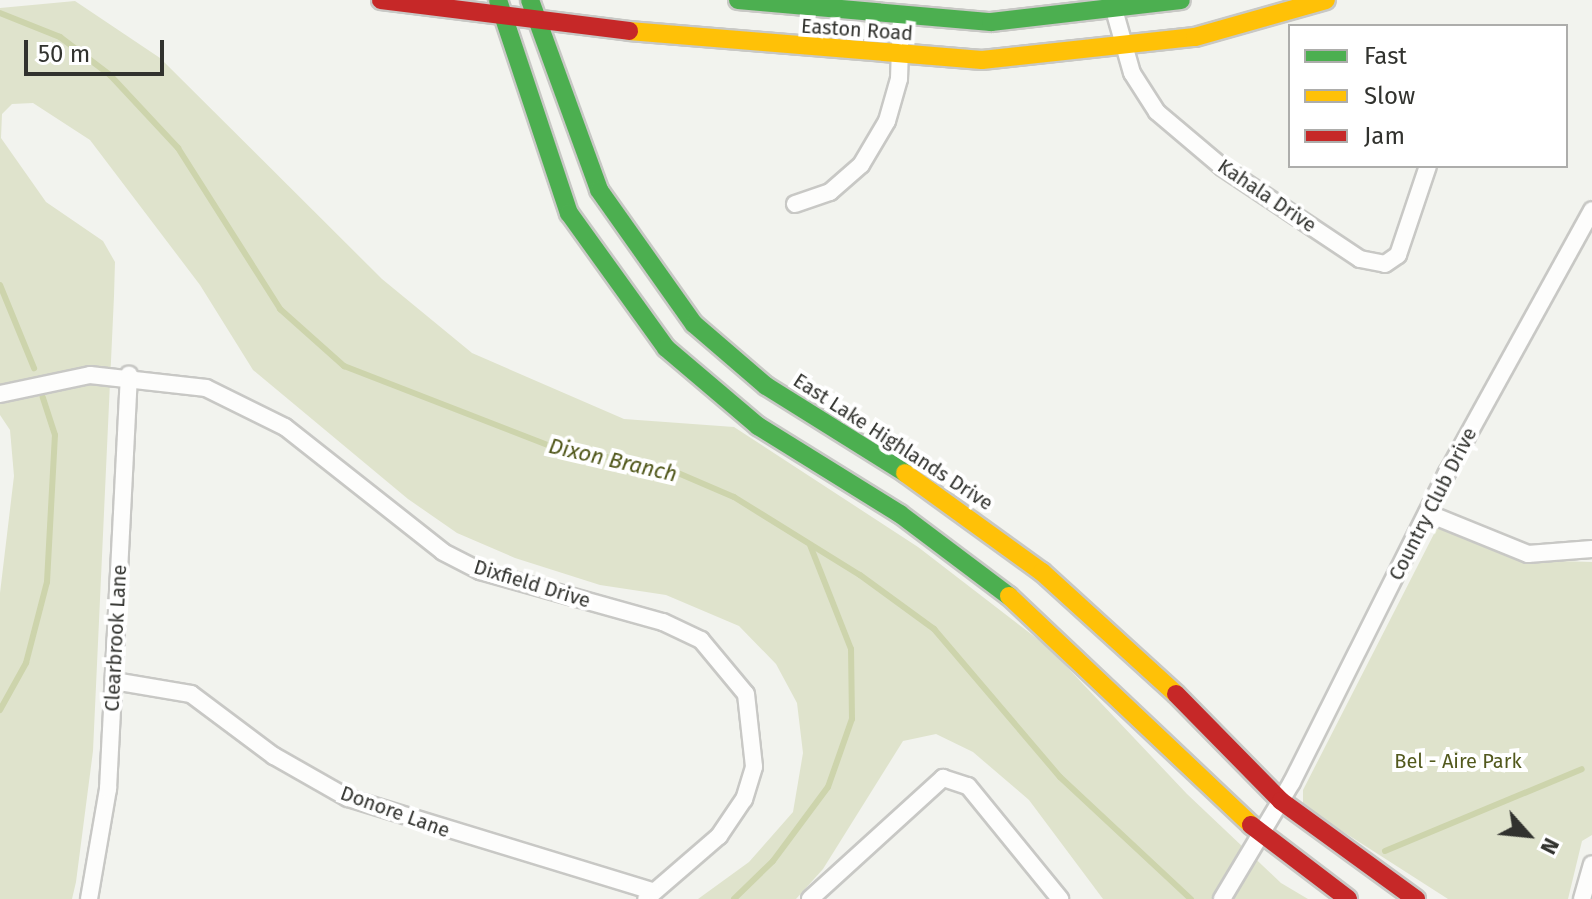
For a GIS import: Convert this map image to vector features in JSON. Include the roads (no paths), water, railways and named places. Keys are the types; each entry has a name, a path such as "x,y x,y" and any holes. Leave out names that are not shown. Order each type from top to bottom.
{"main road":[{"name":"Easton Road","path":"381,0 500,7 537,21 901,55 1039,59 1124,49 1326,0"},
{"name":"East Lake Highlands Drive","path":"530,0 599,190 694,324 766,386 904,472 1042,572 1131,647 1281,801 1416,899"},
{"name":"Easton Road","path":"738,0 901,17 991,22 1115,13 1181,0"},
{"path":"500,7 569,213 666,348 758,426 900,514 1037,617 1261,835 1348,899"}],"street":[{"name":"Kahala Drive","path":"1115,13 1124,49 1157,112 1222,167 1360,259 1385,264 1398,255 1427,168"},
{"path":"795,204 830,192 861,165 887,121 901,55 901,17"},
{"name":"Country Club Drive","path":"1222,899 1281,801 1427,513 1592,210"},
{"name":"Dixfield Drive","path":"0,394 90,375 129,375 181,382 245,403 443,552 480,571 663,622 701,640 722,660 752,712 750,777 719,836 649,895"},
{"name":"Clearbrook Lane","path":"89,899 108,789 129,375"},
{"path":"1427,513 1528,554 1592,549"},
{"name":"Donore Lane","path":"114,681 191,694 274,756 348,798 649,895"},
{"path":"810,899 943,778 968,786 1060,899"},
{"path":"1582,899 1591,860"}],"waterway":[{"name":"Dixon Branch","path":"0,13 60,37 110,75 178,148 280,309 344,366 555,448 664,467 734,497 860,575 934,629 1060,777 1191,899"},
{"path":"0,285 34,368"},
{"path":"0,710 26,663 47,582 55,435 43,397"},
{"path":"734,899 773,861 828,787 852,719 851,649 810,545"},
{"path":"1385,851 1582,769"}],"park label":[{"name":"Bel - Aire Park","path":"1458,761"}]}
